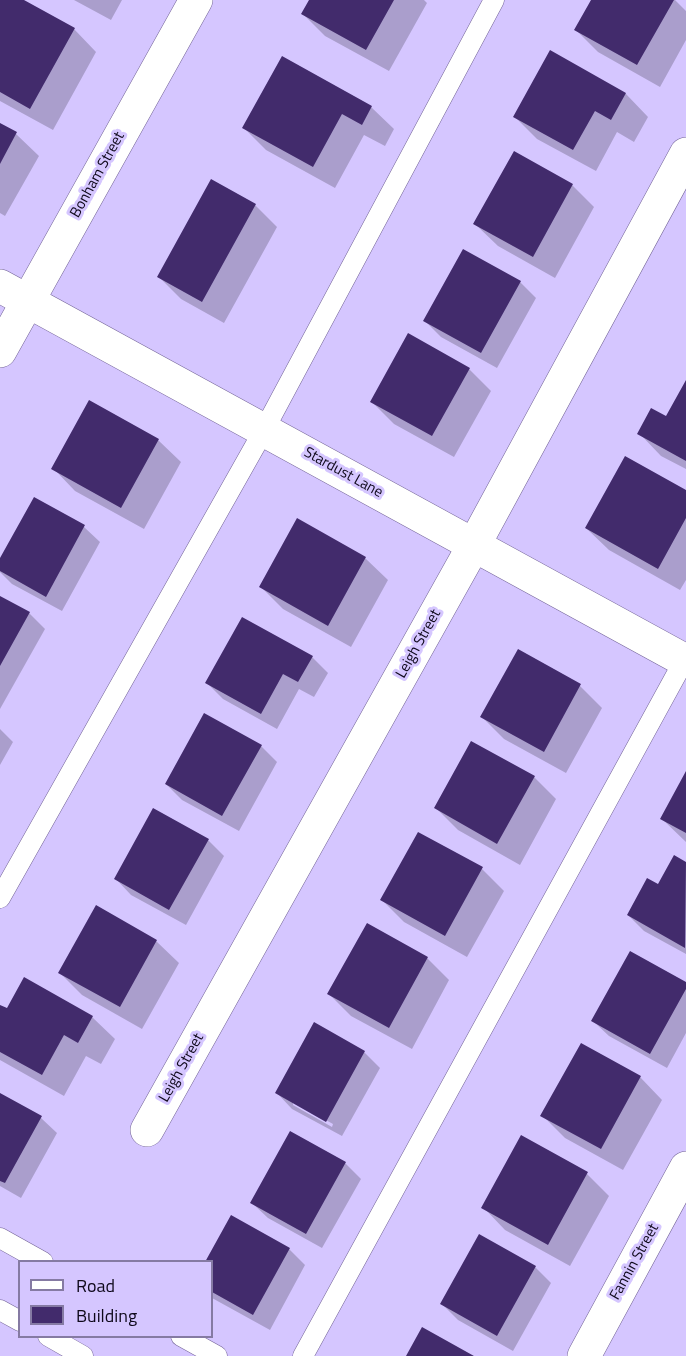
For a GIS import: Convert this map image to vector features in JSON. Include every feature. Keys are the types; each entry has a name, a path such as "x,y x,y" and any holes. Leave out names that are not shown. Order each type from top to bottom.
{"street":[{"name":"Bonham Street","path":"0,351 14,293 196,0"},
{"name":"Leigh Street","path":"147,1130 474,545 686,154"},
{"name":"Stardust Lane","path":"14,293 685,659"},
{"name":"Fannin Street","path":"584,1356 686,1168"}],"lane":[{"path":"0,898 264,430 494,0"},
{"path":"303,1356 685,659"},
{"path":"0,1238 39,1260"},
{"path":"0,1310 18,1320"},
{"path":"52,1338 83,1356"},
{"path":"185,1338 217,1356"}],"building":[{"path":"0,0 24,0 75,28 30,109 0,92"},
{"path":"309,0 394,0 366,50 301,14"},
{"path":"591,0 674,0 637,65 574,30"},
{"path":"550,50 626,93 611,120 595,111 573,150 513,117"},
{"path":"282,56 372,106 362,125 342,114 313,167 242,128"},
{"path":"0,123 17,132 0,164"},
{"path":"514,151 573,184 533,257 473,224"},
{"path":"211,179 256,204 202,302 157,277"},
{"path":"463,249 521,281 481,353 423,321"},
{"path":"408,333 470,368 432,436 370,402"},
{"path":"686,380 686,461 637,434 651,408 666,416"},
{"path":"89,400 159,439 121,508 51,469"},
{"path":"625,456 686,490 686,518 658,569 585,528"},
{"path":"34,497 85,525 46,597 0,571 0,558"},
{"path":"297,518 366,557 328,626 259,587"},
{"path":"0,596 30,612 0,666"},
{"path":"242,617 313,656 298,682 283,674 261,714 205,683"},
{"path":"518,649 581,684 544,752 480,717"},
{"path":"204,713 262,745 222,816 165,784"},
{"path":"471,741 535,776 497,844 434,808"},
{"path":"686,771 686,833 660,819"},
{"path":"153,808 209,839 169,910 114,879"},
{"path":"418,832 483,867 445,936 380,900"},
{"path":"674,855 686,862 685,948 627,915 647,878 658,884"},
{"path":"96,905 157,940 120,1007 58,973"},
{"path":"367,923 428,957 389,1028 327,994"},
{"path":"630,951 686,982 686,989 650,1054 591,1021"},
{"path":"24,977 93,1016 78,1043 64,1035 42,1075 0,1052 0,1005 7,1008"},
{"path":"314,1022 365,1051 326,1122 275,1093"},
{"path":"581,1043 641,1076 601,1149 540,1116"},
{"path":"0,1093 42,1116 5,1183 0,1181"},
{"path":"290,1131 346,1162 306,1234 250,1203"},
{"path":"521,1135 588,1172 548,1245 481,1208"},
{"path":"231,1215 290,1248 253,1315 213,1293 213,1260 206,1260"},
{"path":"479,1234 536,1266 497,1336 440,1304"},
{"path":"422,1327 474,1356 406,1356"}]}
